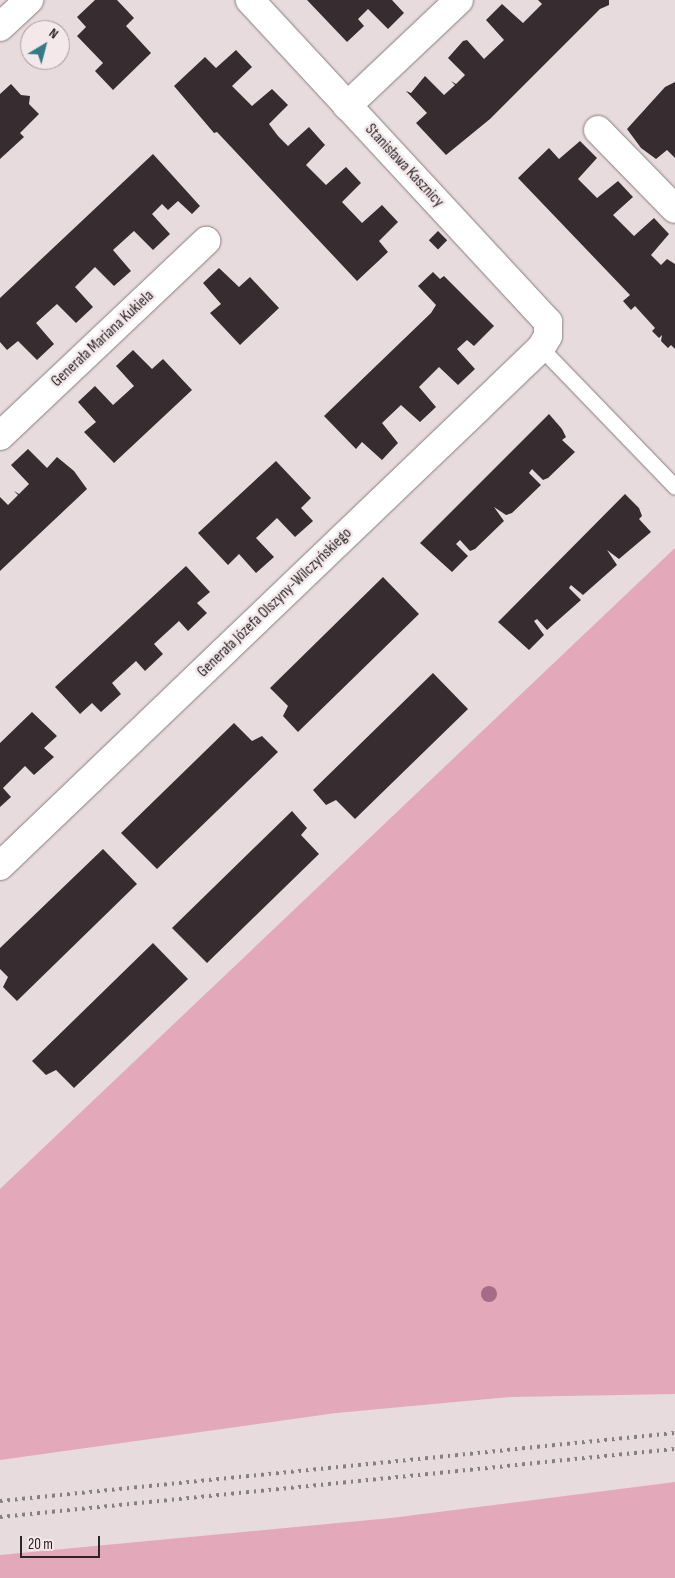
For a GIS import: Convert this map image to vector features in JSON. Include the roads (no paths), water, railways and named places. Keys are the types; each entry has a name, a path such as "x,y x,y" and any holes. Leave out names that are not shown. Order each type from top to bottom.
{"street":[{"path":"0,27 29,0"},
{"name":"Stanisława Kasznicy","path":"250,0 548,322 544,342"},
{"path":"347,106 459,0"},
{"path":"598,130 675,209"},
{"name":"Generała Mariana Kukiela","path":"0,436 206,242"},
{"name":"Generała Józefa Olszyny-Wilczyńskiego","path":"0,866 544,342"}],"lane":[{"path":"544,342 675,487"}],"railway":[{"path":"0,1501 675,1433"},
{"path":"0,1517 675,1449"}]}
